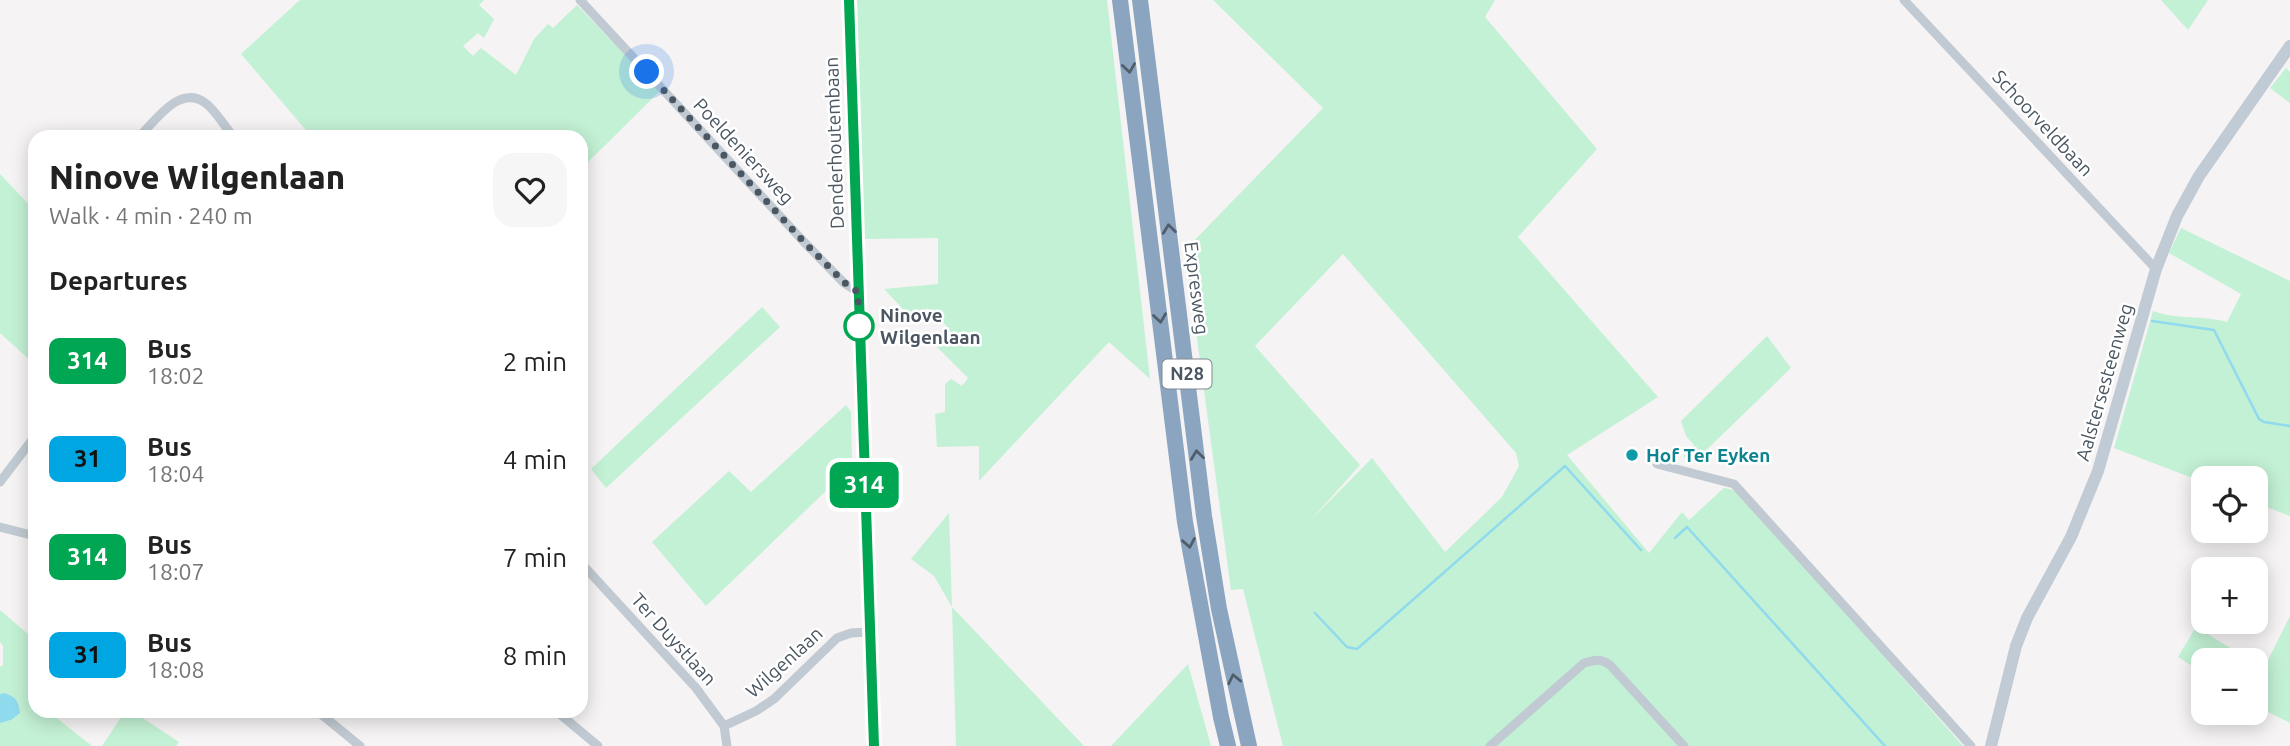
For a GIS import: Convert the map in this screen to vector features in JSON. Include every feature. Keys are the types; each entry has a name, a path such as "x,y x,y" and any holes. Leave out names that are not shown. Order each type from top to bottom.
{"highway":[{"name":"N28","path":"1120,0 1185,522 1228,746"},
{"name":"Expresweg","path":"1140,0 1204,516 1219,609 1249,746"}],"main road":[{"name":"Denderhoutembaan","path":"849,0 874,746"},
{"name":"Aalstersesteenweg","path":"1991,746 2016,646 2027,618 2071,537 2098,471 2155,269 2177,216 2199,176 2290,46"}],"street":[{"name":"Poeldeniersweg","path":"580,0 804,242 845,283 858,292"},
{"name":"Schoorveldbaan","path":"1904,0 2155,269"},
{"path":"146,130 173,103 188,97 205,102 228,130"},
{"path":"0,482 28,445"},
{"path":"1657,464 1734,484 1971,746"},
{"path":"0,527 28,534"},
{"name":"Ter Duystlaan","path":"588,571 696,688 724,726 727,746"},
{"name":"Wilgenlaan","path":"724,726 774,699 837,638 851,632 870,632"},
{"path":"1489,746 1584,663 1595,659 1610,664 1685,746"},
{"path":"326,718 360,746"},
{"path":"565,718 598,746"}],"green space":[{"path":"300,0 484,0 479,5 494,19 484,38 478,33 463,46 473,56 481,48 516,75 534,39 548,24 553,28 577,5 660,91 588,162 588,130 306,130 241,54"},
{"path":"857,0 1107,0 1150,379 1109,342 979,481 979,446 937,447 935,414 945,412 945,384 951,379 962,386 968,378 932,342 947,326 927,308 915,322 884,289 938,284 938,238 863,239"},
{"path":"1213,0 1495,0 1485,17 1597,149 1518,237 1658,397 1567,455 1649,553 1682,512 1689,520 1724,488 1734,490 1963,746 1283,746 1243,589 1231,590 1185,250 1323,108","holes":["1343,254 1516,453 1519,466 1502,497 1445,552 1372,458 1310,521 1360,465 1255,346"]},
{"path":"2161,0 2208,0 2188,30"},
{"path":"2286,68 2290,72 2290,103 2270,88"},
{"path":"0,174 28,204 28,358 0,333"},
{"path":"2181,228 2290,281 2290,516 2268,508 2268,466 2191,466 2191,477 2114,448 2153,311 2171,316 2227,322 2241,294 2169,253"},
{"path":"762,307 780,327 606,488 591,469"},
{"path":"1767,336 1791,368 1694,462 1684,457 1685,452 1694,445 1686,436 1681,421"},
{"path":"846,405 851,412 852,466 706,606 652,542 729,471 751,492"},
{"path":"949,513 952,607 934,576 911,559"},
{"path":"952,607 1084,746 956,746"},
{"path":"0,610 28,634 28,718 57,718 92,746 0,746 0,723 11,720 4,693 0,694 3,646 0,642"},
{"path":"2290,616 2290,723 2268,712 2268,660"},
{"path":"2192,634 2207,634 2230,648 2191,648 2191,665 2178,657"},
{"path":"1188,664 1211,746 1111,746 1113,744"},
{"path":"120,718 143,718 179,742 176,746 102,746"}],"water":[{"path":"4,693 16,700 20,713 11,720 0,723 0,694"}],"waterway":[{"path":"2152,321 2214,330 2259,419 2290,426"},
{"path":"1315,613 1347,647 1357,649 1565,466 1641,550"},
{"path":"1675,538 1687,527 1885,746"}],"bus line":[{"name":"314","path":"849,0 874,746"}],"place":[{"name":"Ninove Wilgenlaan","path":"859,326"},
{"name":"Hof Ter Eyken","path":"1632,455"}],"route":[{"path":"647,72 804,242 845,283 858,292 859,326"}]}
